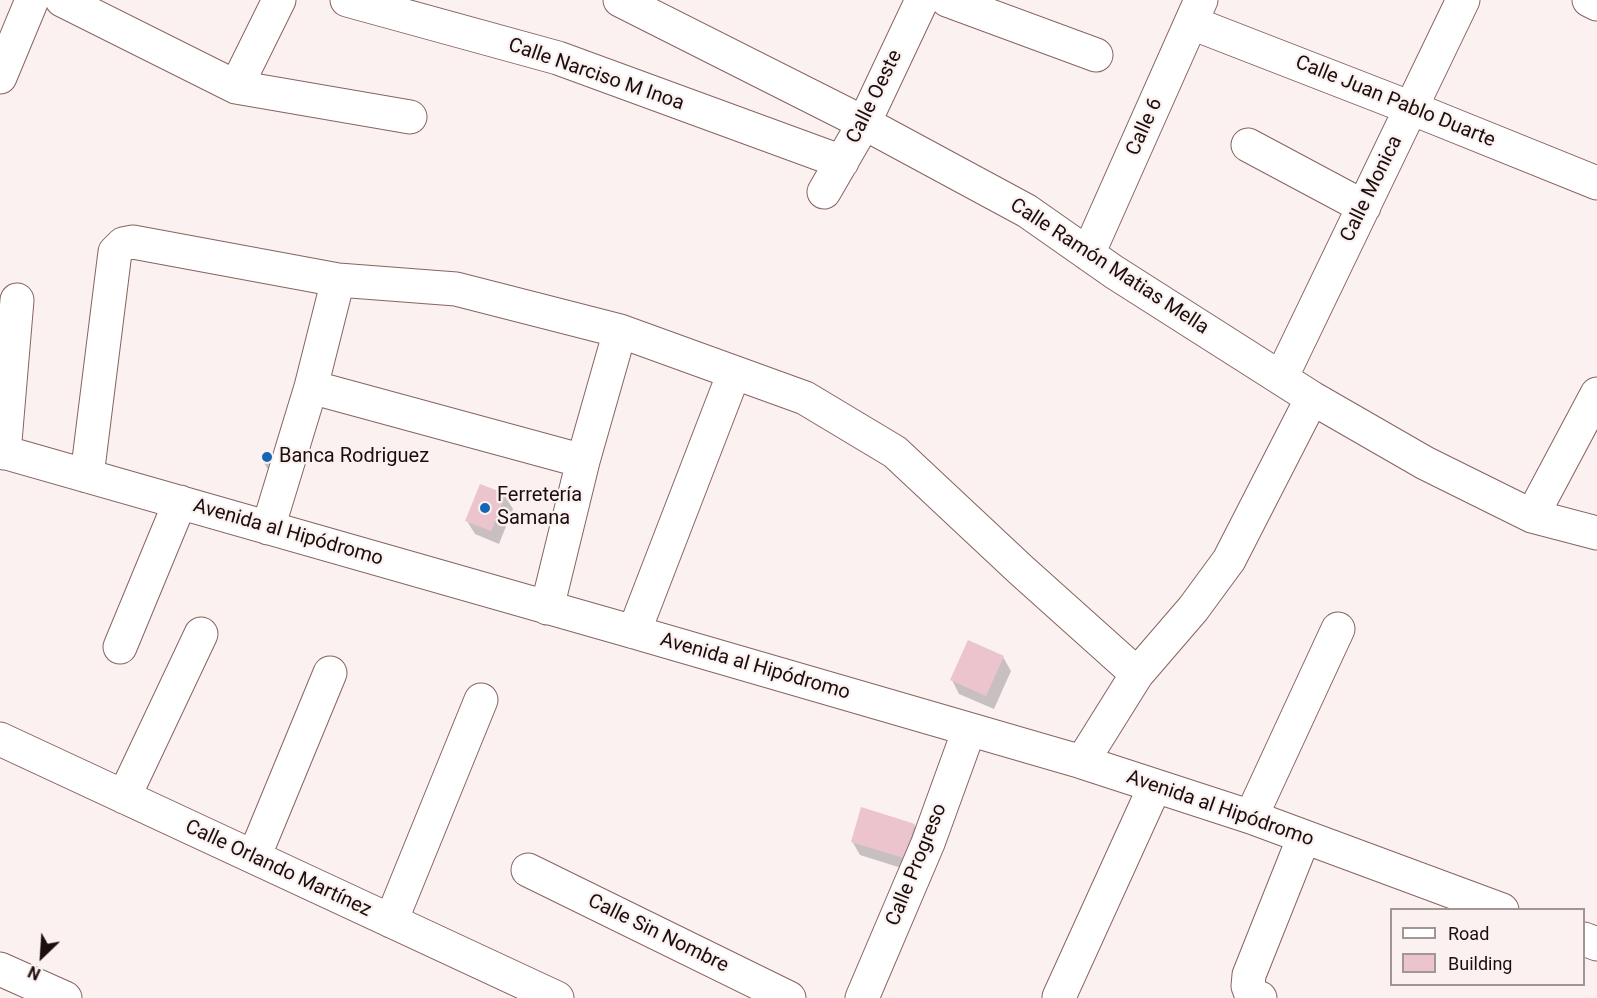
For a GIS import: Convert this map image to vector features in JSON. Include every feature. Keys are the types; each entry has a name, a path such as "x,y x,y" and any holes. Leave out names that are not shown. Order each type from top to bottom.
{"street":[{"path":"0,77 32,0"},
{"path":"62,0 236,87 410,117"},
{"path":"236,87 279,0"},
{"name":"Calle Narciso M Inoa","path":"347,0 558,58 842,162"},
{"name":"Calle Ramón Matias Mella","path":"620,0 864,123 1027,211 1114,272 1312,398 1425,463 1532,516 1597,533"},
{"name":"Calle Oeste","path":"824,192 864,123 922,0"},
{"path":"946,0 1096,55"},
{"name":"Calle Monica","path":"1281,378 1462,0"},
{"path":"1589,0 1597,4"},
{"name":"Calle Juan Pablo Duarte","path":"1197,11 1411,108 1597,183"},
{"name":"Calle 6","path":"1088,254 1197,11"},
{"path":"1248,145 1364,207"},
{"path":"87,476 116,252 123,244 133,242 338,280 456,289 620,331 805,398 895,452 1137,674"},
{"path":"268,528 311,387 338,280"},
{"path":"2,452 17,300"},
{"path":"547,608 583,461 620,331"},
{"path":"634,632 734,373"},
{"path":"311,387 583,461"},
{"path":"1532,516 1597,394"},
{"path":"1082,762 1137,674 1193,609 1229,560 1312,398"},
{"name":"Avenida al Hipódromo","path":"2,452 1082,762 1251,817 1499,908"},
{"path":"120,647 180,502"},
{"path":"1251,817 1338,629"},
{"path":"124,797 201,634"},
{"path":"254,857 330,673"},
{"path":"391,921 481,700"},
{"name":"Calle Progreso","path":"862,998 928,843 969,730"},
{"name":"Calle Orlando Martínez","path":"0,740 557,998"},
{"path":"1059,997 1155,786"},
{"path":"1260,998 1251,994 1248,986 1249,975 1304,837"},
{"name":"Calle Sin Nombre","path":"528,870 789,998"},
{"path":"0,969 65,998"}],"building":[{"name":"Banca Rodriguez","path":"263,452 272,453 271,463 262,462"},
{"name":"Ferretería Samana","path":"480,484 506,494 491,531 465,521"},
{"path":"968,640 1004,656 986,696 950,680"},
{"path":"861,807 915,824 904,858 851,842"}],"place":[{"name":"Banca Rodriguez","path":"267,457"},
{"name":"Ferretería Samana","path":"485,508"}]}
